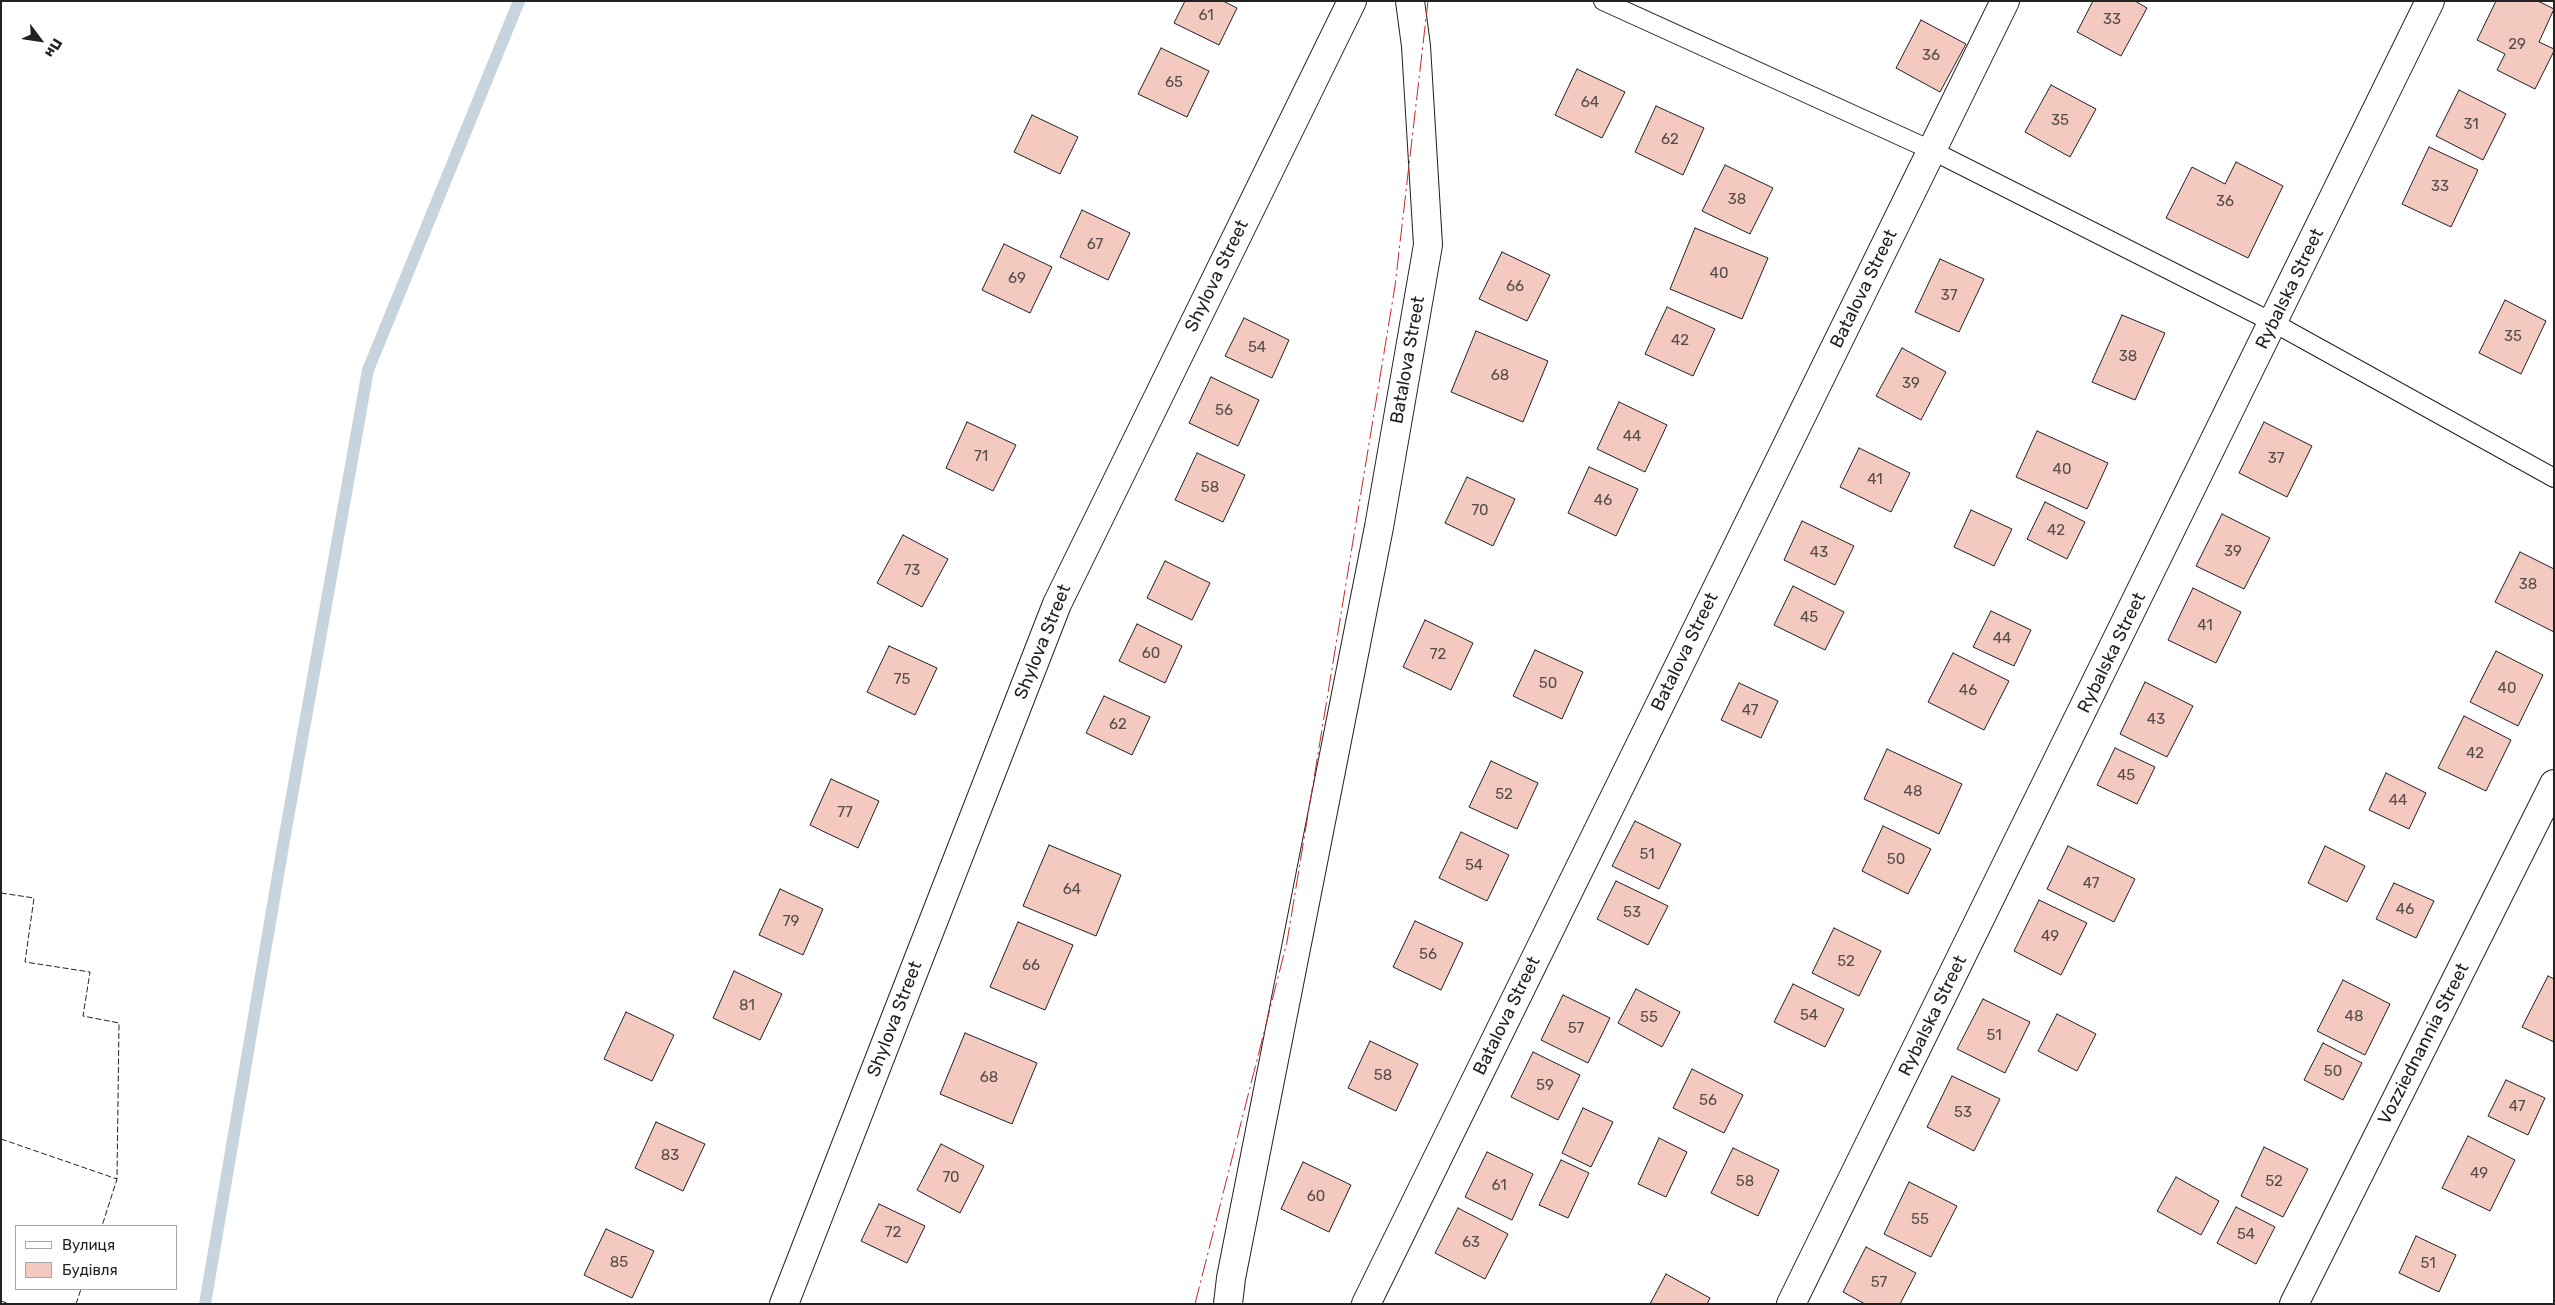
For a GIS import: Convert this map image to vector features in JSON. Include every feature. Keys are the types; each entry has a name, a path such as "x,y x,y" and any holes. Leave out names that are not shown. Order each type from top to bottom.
{"street":[{"name":"Shylova Street","path":"784,1304 1057,604 1352,1"},
{"name":"Batalova Street","path":"1228,1304 1231,1278 1379,528 1428,245 1416,46 1410,1"},
{"name":"Batalova Street","path":"1366,1304 2005,1"},
{"name":"Rybalska Street","path":"1791,1304 2274,323 2430,1"},
{"name":"Vozziednannia Street","path":"2294,1304 2554,784"}],"lane":[{"path":"1603,1 1932,150 2274,323 2554,478"}],"building":[{"path":"1185,1 1223,1 1237,8 1219,45 1174,23"},
{"path":"2093,1 2135,1 2147,8 2121,56 2077,32"},
{"path":"2496,1 2538,1 2554,9 2539,42 2554,49 2554,51 2535,89 2497,70 2505,54 2477,40"},
{"path":"1921,20 1966,44 1940,92 1896,68"},
{"path":"1161,48 1209,71 1187,117 1138,94"},
{"path":"1577,69 1625,92 1602,138 1555,115"},
{"path":"2051,85 2096,109 2070,157 2025,132"},
{"path":"2459,90 2506,114 2483,160 2436,136"},
{"path":"1656,106 1704,128 1683,175 1635,152"},
{"path":"1032,115 1078,137 1060,174 1014,152"},
{"path":"2429,147 2478,170 2451,227 2402,204"},
{"path":"2236,162 2283,186 2248,258 2166,218 2192,167 2225,184"},
{"path":"1725,165 1773,188 1750,234 1702,211"},
{"path":"1082,210 1130,233 1108,280 1060,257"},
{"path":"1695,228 1768,258 1742,319 1670,289"},
{"path":"1004,244 1052,267 1030,313 982,290"},
{"path":"1502,252 1550,275 1527,321 1479,299"},
{"path":"1940,259 1984,279 1959,332 1915,312"},
{"path":"2505,300 2546,321 2521,374 2479,353"},
{"path":"1667,307 1715,329 1693,376 1645,354"},
{"path":"2122,315 2165,333 2135,400 2092,382"},
{"path":"1244,318 1289,340 1272,378 1225,356"},
{"path":"1476,331 1548,361 1523,422 1451,392"},
{"path":"1902,348 1946,372 1921,420 1876,396"},
{"path":"1211,377 1259,400 1238,446 1189,423"},
{"path":"1619,402 1667,425 1645,472 1597,449"},
{"path":"967,422 1016,445 993,491 946,468"},
{"path":"2264,422 2312,446 2287,497 2239,473"},
{"path":"2037,431 2108,463 2087,509 2016,477"},
{"path":"1859,448 1910,473 1891,512 1840,487"},
{"path":"1197,453 1245,475 1223,522 1175,500"},
{"path":"1589,467 1638,489 1616,536 1568,513"},
{"path":"1467,477 1515,499 1493,546 1445,523"},
{"path":"2045,502 2085,522 2067,559 2027,539"},
{"path":"1971,510 2012,529 1994,566 1954,547"},
{"path":"2222,514 2270,538 2244,589 2196,566"},
{"path":"1802,521 1854,546 1835,585 1784,560"},
{"path":"903,535 948,559 922,607 877,583"},
{"path":"2520,552 2554,569 2554,632 2495,602"},
{"path":"1165,561 1210,583 1192,620 1147,598"},
{"path":"1793,586 1844,612 1825,650 1774,625"},
{"path":"2193,588 2241,612 2216,663 2168,640"},
{"path":"1991,611 2031,630 2014,666 1973,647"},
{"path":"1425,620 1473,643 1451,690 1403,667"},
{"path":"1137,624 1182,646 1165,683 1119,661"},
{"path":"889,646 937,668 915,715 867,692"},
{"path":"1535,650 1583,672 1562,719 1513,696"},
{"path":"2496,651 2543,675 2518,726 2470,702"},
{"path":"1953,653 2009,681 1984,730 1928,702"},
{"path":"2145,682 2193,706 2167,757 2120,734"},
{"path":"1739,683 1778,701 1761,738 1721,720"},
{"path":"1104,696 1150,717 1132,755 1086,733"},
{"path":"2464,716 2511,740 2486,791 2438,768"},
{"path":"2115,748 2155,767 2137,804 2097,785"},
{"path":"1887,749 1962,784 1939,834 1864,799"},
{"path":"1491,761 1538,783 1517,829 1469,807"},
{"path":"2386,773 2426,793 2409,829 2369,810"},
{"path":"831,779 879,801 858,848 810,825"},
{"path":"1635,821 1681,844 1659,889 1612,866"},
{"path":"1883,826 1931,849 1908,894 1862,871"},
{"path":"1461,832 1509,855 1487,901 1439,878"},
{"path":"1049,845 1121,875 1096,936 1023,906"},
{"path":"2068,846 2135,879 2114,922 2047,889"},
{"path":"2325,846 2365,866 2347,902 2308,883"},
{"path":"1616,881 1668,906 1648,945 1597,919"},
{"path":"2394,883 2434,901 2416,938 2376,919"},
{"path":"780,889 823,909 803,955 759,935"},
{"path":"2039,900 2087,923 2061,975 2014,951"},
{"path":"1415,921 1463,943 1441,990 1393,967"},
{"path":"1018,922 1073,945 1045,1010 990,987"},
{"path":"1834,928 1881,951 1859,996 1812,973"},
{"path":"734,971 782,994 760,1040 713,1018"},
{"path":"2548,976 2554,979 2554,1042 2522,1027"},
{"path":"2343,980 2390,1004 2365,1055 2317,1031"},
{"path":"1793,984 1844,1009 1825,1047 1774,1022"},
{"path":"1636,989 1680,1012 1662,1047 1618,1023"},
{"path":"1563,995 1610,1018 1588,1063 1541,1040"},
{"path":"1983,999 2030,1022 2005,1073 1957,1049"},
{"path":"626,1012 674,1035 652,1081 604,1059"},
{"path":"2057,1014 2096,1034 2077,1071 2038,1051"},
{"path":"965,1033 1037,1063 1012,1124 940,1094"},
{"path":"1370,1041 1418,1064 1396,1111 1348,1088"},
{"path":"2323,1043 2362,1063 2343,1100 2304,1080"},
{"path":"1533,1052 1580,1075 1558,1120 1511,1097"},
{"path":"1692,1069 1743,1095 1724,1133 1673,1108"},
{"path":"1952,1076 2000,1099 1974,1151 1927,1127"},
{"path":"2506,1080 2545,1098 2528,1135 2488,1116"},
{"path":"1583,1108 1613,1122 1591,1167 1562,1153"},
{"path":"656,1122 705,1144 683,1191 635,1168"},
{"path":"2468,1136 2515,1160 2490,1211 2442,1188"},
{"path":"1659,1138 1687,1152 1666,1197 1638,1184"},
{"path":"941,1144 984,1166 960,1213 917,1190"},
{"path":"2264,1147 2308,1169 2283,1217 2241,1196"},
{"path":"1733,1148 1779,1170 1758,1216 1711,1193"},
{"path":"1487,1152 1533,1174 1512,1220 1465,1197"},
{"path":"1561,1160 1589,1173 1568,1218 1539,1205"},
{"path":"1303,1162 1351,1185 1329,1232 1281,1209"},
{"path":"2176,1177 2219,1201 2201,1235 2157,1211"},
{"path":"1909,1182 1957,1206 1931,1257 1884,1234"},
{"path":"879,1204 925,1226 907,1263 861,1241"},
{"path":"2236,1207 2275,1227 2256,1264 2217,1243"},
{"path":"1458,1208 1508,1234 1485,1279 1435,1253"},
{"path":"606,1229 654,1251 632,1298 584,1275"},
{"path":"2416,1236 2456,1255 2439,1292 2399,1273"},
{"path":"1866,1247 1916,1273 1900,1304 1865,1304 1843,1292"},
{"path":"1666,1274 1710,1298 1707,1304 1650,1304"}],"waterway":[{"path":"205,1304 283,846 368,370 519,1"}],"fence":[{"path":"1,893 34,898 25,962 90,972 83,1016 119,1023 117,1179 102,1225"},
{"path":"1,1139 117,1179"},
{"path":"76,1304 81,1290"},
{"path":"1,1301 10,1304"}],"power":[{"path":"1195,1304 1287,942 1395,286 1428,1"}]}
